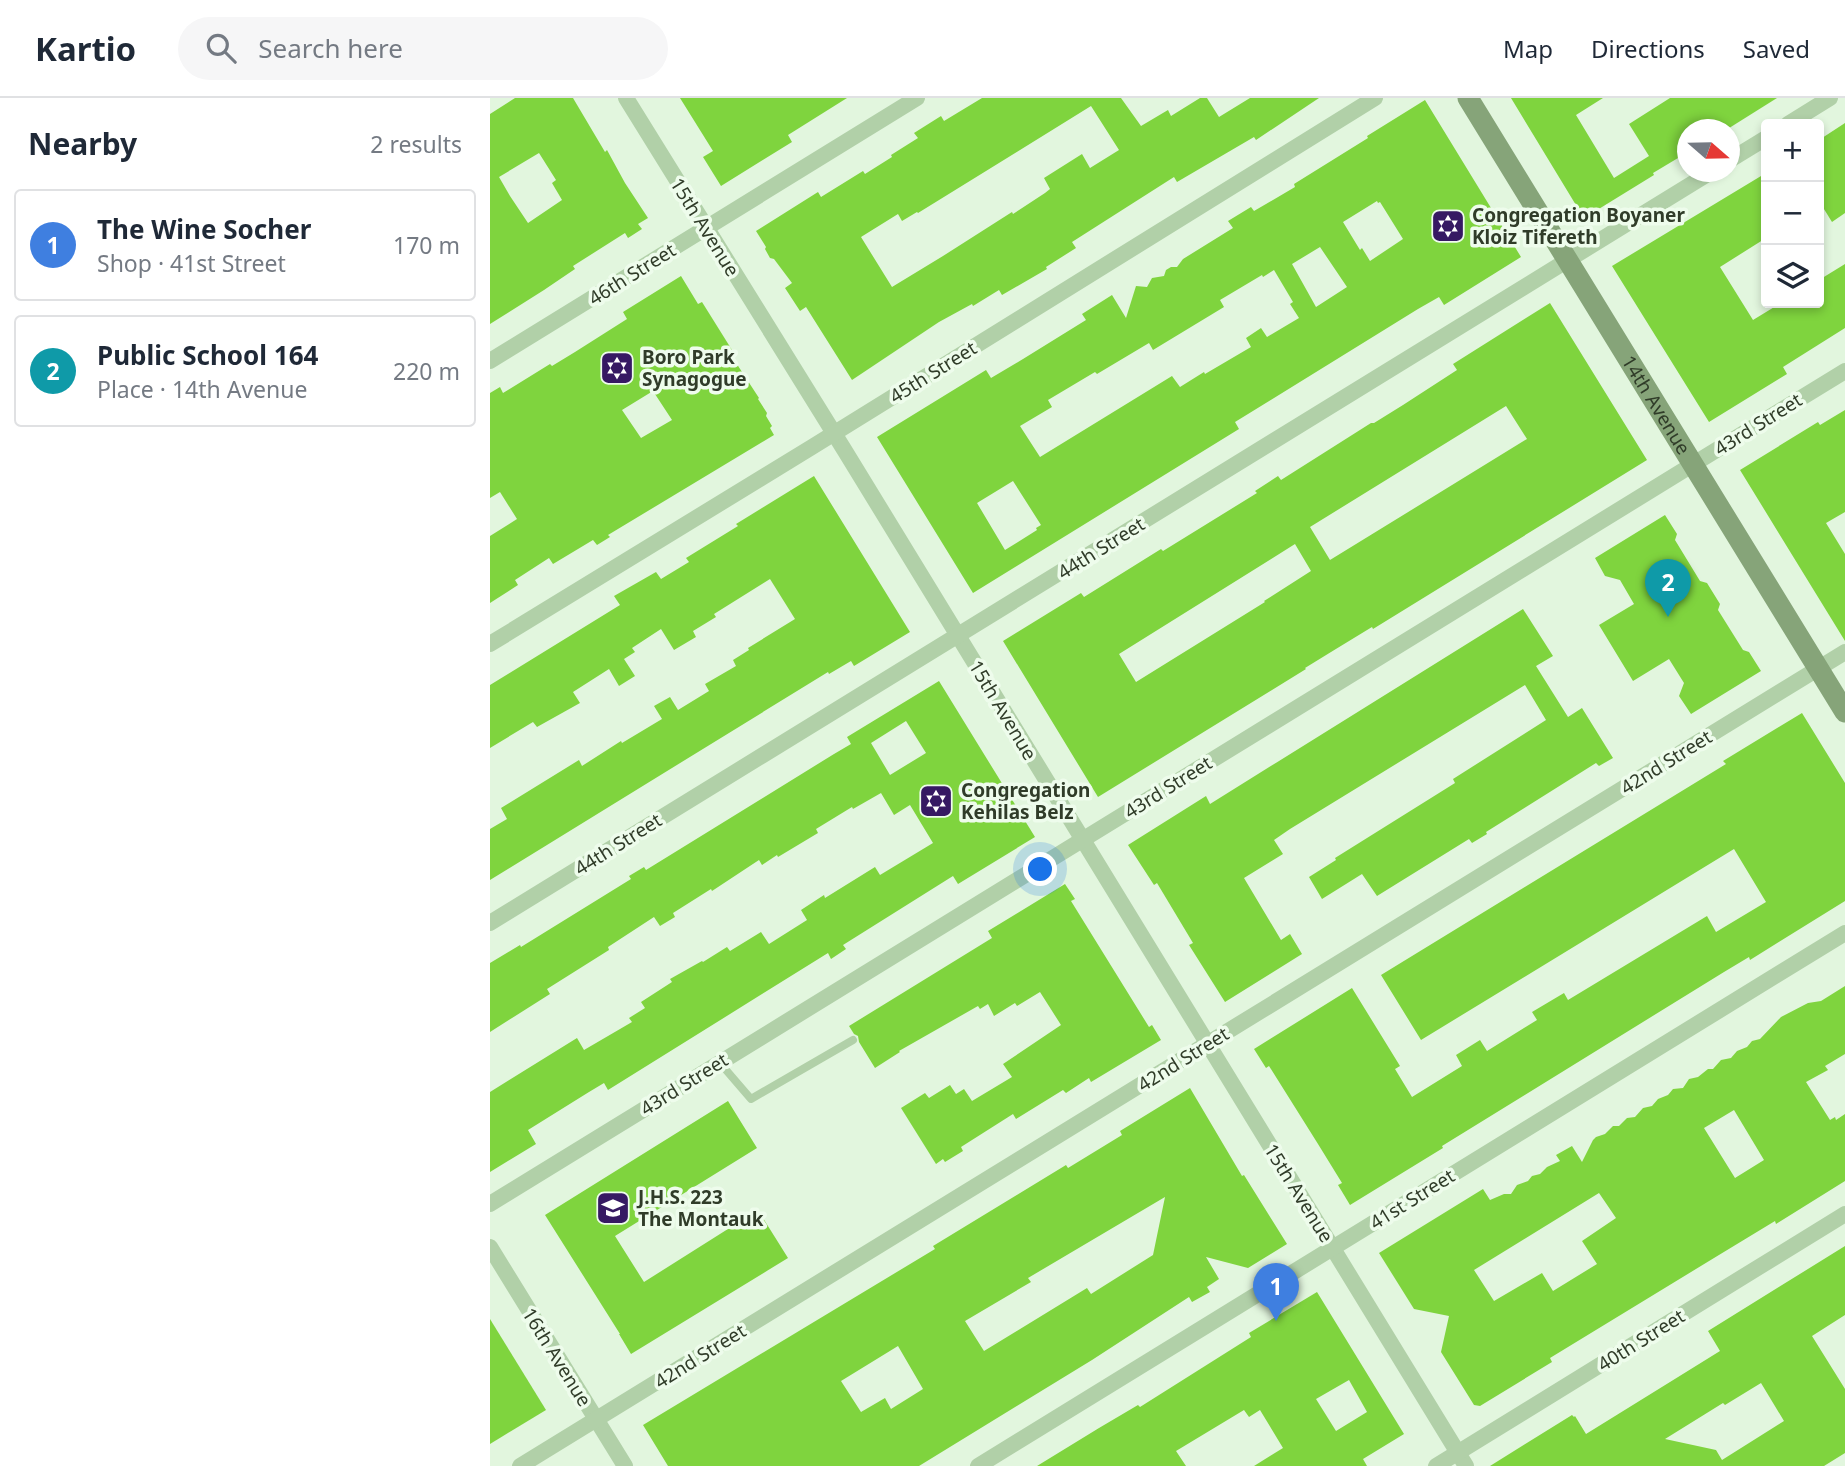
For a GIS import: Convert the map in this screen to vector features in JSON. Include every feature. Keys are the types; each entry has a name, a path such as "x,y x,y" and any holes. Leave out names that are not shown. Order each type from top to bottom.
{"main road":[{"name":"14th Avenue","path":"1468,98 1845,712"}],"street":[{"name":"15th Avenue","path":"626,98 1462,1459"},
{"name":"46th Street","path":"490,361 917,98"},
{"name":"45th Street","path":"490,644 1375,98"},
{"path":"1796,119 1830,98"},
{"path":"1740,154 1761,141"},
{"name":"44th Street","path":"490,923 1695,182"},
{"name":"43rd Street","path":"490,1204 1845,371"},
{"name":"42nd Street","path":"520,1466 1845,652"},
{"name":"41st Street","path":"978,1466 1845,933"},
{"name":"40th Street","path":"1436,1466 1462,1459 1845,1214"},
{"name":"16th Avenue","path":"490,1247 625,1466"}],"lane":[{"path":"720,1063 751,1099 853,1040"}],"building":[{"path":"515,98 573,98 648,218 638,224 642,229 628,238 625,233 490,324 490,114","holes":["539,153 556,180 552,183 562,200 528,223 499,177"]},
{"path":"680,98 847,98 788,135 792,142 721,186 703,157 713,151"},
{"path":"982,98 1121,98 1141,126 1168,110 1171,116 1200,98 1207,98 1219,117 1250,98 1319,98 1256,140 1254,137 1177,182 1174,177 1072,242 1076,248 1046,267 1047,269 1002,295 999,290 939,322 852,380 806,307 800,311 785,288 792,283 774,259 770,258 756,231 818,192 821,197 863,171 865,174 918,138 914,133 941,116 944,121","holes":["1091,106 1119,150 1090,168 1082,154 1044,178 1050,189 1045,193 892,287 861,237 898,214 902,221 918,213"]},
{"path":"1511,98 1603,98 1576,115 1614,178 1649,156 1629,124 1670,98 1777,98 1740,121 1740,119 1677,119 1677,159 1589,215 1582,215"},
{"path":"1425,100 1521,257 1444,305 1439,297 1418,309 1235,422 1239,429 973,593 877,437 986,370 991,378 1023,359 1086,320 1082,314 1112,295 1126,318 1136,286 1147,287 1152,278 1164,276 1166,270 1177,267 1183,259 1233,228 1228,221 1251,207 1254,211 1295,187 1294,184 1368,138 1367,136","holes":["1377,201 1403,239 1370,261 1343,222","1320,247 1347,287 1316,307 1292,264","1274,270 1299,318 1267,337 1261,328 1246,338 1251,347 1205,374 1204,372 1180,387 1172,376 1040,457 1020,426 1052,407 1048,400 1149,343 1153,350 1224,307 1220,300 1262,275 1263,277","1013,481 1041,525 1005,550 977,503"]},
{"path":"1845,123 1845,213 1832,222 1824,209 1824,137"},
{"path":"1761,176 1761,241 1720,267 1753,320 1773,308 1824,308 1824,277 1845,264 1845,328 1783,367 1787,374 1709,422 1612,266"},
{"path":"681,276 698,304 702,302 732,350 729,352 759,398 774,435 608,535 610,537 597,545 593,540 553,564 549,558 515,580 518,585 490,603 490,536 517,519 500,492 490,498 490,393 500,387 503,393 575,352 627,319 623,312","holes":["653,391 672,420 641,438 622,410"]},
{"path":"1550,303 1647,460 1098,797 1003,641 1081,593 1084,597 1161,549 1163,551 1257,493 1255,491 1278,476 1281,480 1374,423 1457,370 1453,364","holes":["1506,406 1527,439 1330,560 1310,527","1295,544 1311,571 1136,682 1119,654"]},
{"path":"1845,410 1845,512 1826,523 1845,554 1845,641 1740,470 1818,422 1820,425"},
{"path":"814,476 910,632 854,666 851,661 829,674 828,672 490,880 490,829 507,819 501,808 579,760 582,766 662,719 654,706 670,697 678,710 709,691 705,684 736,666 733,660 795,619 770,579 714,614 716,617 693,631 696,637 674,650 661,629 632,648 635,652 624,659 635,676 619,686 609,669 573,692 580,703 537,727 533,722 490,748 490,685 620,605 614,596 656,572 661,579 689,562 686,558 738,526 736,524"},
{"path":"1665,515 1677,534 1675,540 1700,581 1707,583 1720,604 1718,610 1743,650 1749,652 1761,671 1691,714 1679,696 1684,683 1669,659 1633,681 1599,625 1634,604 1620,580 1605,576 1595,558"},
{"path":"1523,609 1553,656 1536,666 1568,717 1582,708 1613,758 1599,766 1596,763 1486,832 1487,834 1472,843 1469,839 1377,896 1362,874 1322,899 1309,877 1455,783 1453,779 1546,720 1525,685 1290,829 1274,840 1283,854 1244,878 1281,940 1290,934 1302,954 1225,1002 1189,945 1193,943 1157,883 1154,885 1128,845 1206,796 1210,804"},
{"path":"939,681 1035,837 958,884 953,876 843,945 846,949 831,959 828,953 608,1090 604,1083 589,1092 528,1130 536,1144 490,1172 490,1092 577,1038 584,1050 632,1022 629,1018 645,1008 641,1002 672,982 670,979 702,961 727,947 730,951 761,932 769,944 807,920 801,910 824,895 825,898 875,867 880,875 933,843 910,805 894,815 881,793 816,829 818,833 778,857 777,855 762,865 759,860 673,913 675,917 660,926 654,917 608,947 609,950 547,989 550,994 490,1032 490,963 520,945 521,947 631,879 629,876 644,867 646,870 851,744 847,737","holes":["906,721 926,753 890,775 871,743"]},
{"path":"1802,713 1845,783 1845,901 1750,960 1749,957 1724,972 1350,1205 1338,1185 1342,1183 1318,1144 1269,1066 1266,1068 1254,1049 1352,988 1400,1066 1395,1069 1412,1097 1462,1066 1456,1055 1480,1040 1487,1051 1537,1020 1532,1012 1564,993 1568,1000 1707,916 1716,932 1766,902 1734,849 1421,1040 1381,975 1726,764 1723,761"},
{"path":"1065,884 1075,899 1071,901 1149,1027 1152,1025 1161,1040 1091,1082 1089,1078 1066,1093 1063,1090 1016,1119 1013,1114 961,1147 963,1151 945,1162 943,1159 936,1164 901,1108 925,1093 929,1098 950,1085 956,1094 964,1089 972,1101 1012,1077 1003,1064 1061,1025 1040,992 994,1016 988,1004 980,1009 978,1006 899,1051 875,1068 858,1036 849,1026 992,938 988,931"},
{"path":"1845,986 1845,1054 1825,1066 1828,1070 1806,1082 1830,1120 1835,1117 1836,1120 1845,1114 1845,1181 1550,1358 1552,1362 1480,1406 1474,1405 1441,1352 1449,1316 1414,1309 1379,1253 1483,1189 1490,1200 1511,1194 1517,1185 1560,1161 1556,1155 1572,1146 1582,1162 1596,1137 1605,1134 1613,1126 1619,1126 1627,1118 1635,1117 1643,1108 1652,1106 1673,1089 1683,1088 1689,1079 1713,1069 1721,1060 1731,1058 1752,1041 1760,1039 1781,1017 1808,1003 1821,1001","holes":["1734,1110 1764,1160 1735,1178 1704,1128","1599,1193 1616,1218 1582,1241 1597,1264 1553,1291 1542,1273 1494,1301 1474,1270"]},
{"path":"1190,1088 1242,1176 1244,1175 1287,1244 1248,1268 1206,1257 1219,1279 1207,1287 1210,1292 1192,1302 1189,1297 919,1466 668,1466 643,1425 935,1249 933,1246 1066,1165 1068,1168 1122,1135 1120,1131","holes":["1165,1197 1153,1255 1091,1294 1087,1288 984,1351 965,1321 1031,1282 1028,1278","898,1346 923,1389 891,1409 885,1398 861,1412 841,1381"]},
{"path":"728,1101 757,1148 615,1236 644,1282 758,1210 788,1258 631,1354 545,1215"},
{"path":"1845,1246 1845,1315 1812,1336 1845,1389 1845,1453 1824,1466 1490,1466 1572,1415 1586,1434 1670,1382 1720,1351 1708,1331","holes":["1761,1383 1784,1421 1722,1460 1716,1450 1665,1439"]},
{"path":"1317,1292 1404,1434 1363,1459 1367,1466 1254,1466 1283,1448 1260,1410 1249,1417 1244,1410 1176,1451 1186,1466 1037,1466 1138,1405 1140,1407 1251,1337 1249,1333","holes":["1349,1380 1367,1412 1336,1431 1316,1399"]},
{"path":"490,1319 546,1410 490,1444"}],"place":[{"name":"Congregation Boyaner Kloiz Tifereth","path":"1448,226"},
{"name":"Boro Park Synagogue","path":"617,368"},
{"name":"Public School 164","path":"1668,617"},
{"name":"Congregation Kehilas Belz","path":"936,801"},
{"name":"J.H.S. 223 The Montauk","path":"613,1208"},
{"name":"The Wine Socher","path":"1276,1321"}]}
